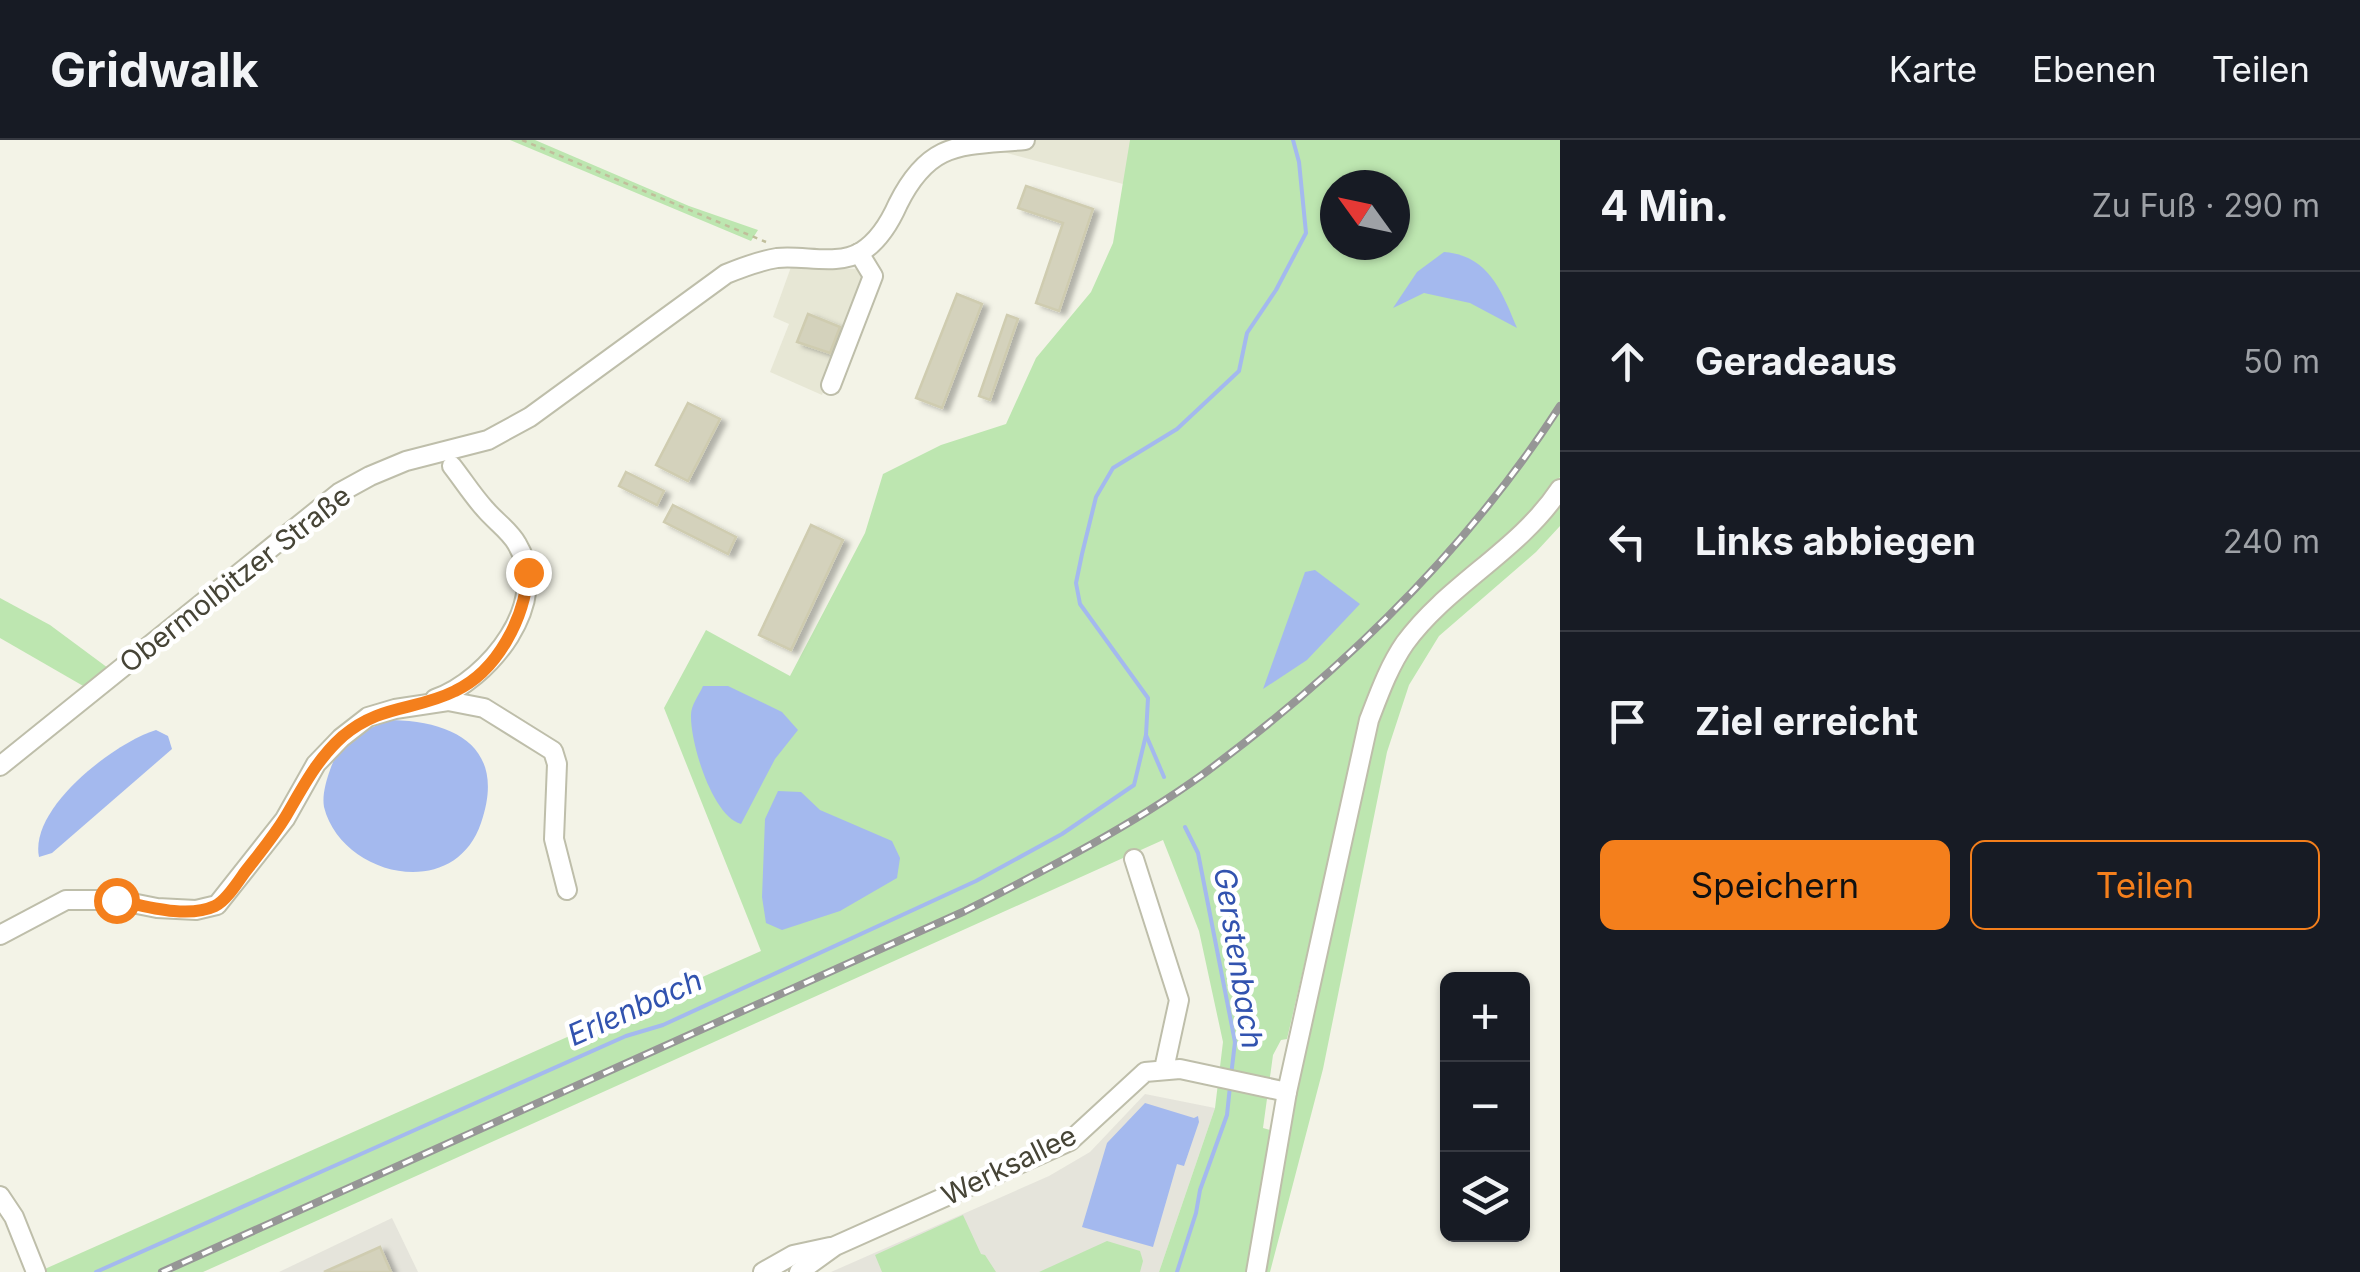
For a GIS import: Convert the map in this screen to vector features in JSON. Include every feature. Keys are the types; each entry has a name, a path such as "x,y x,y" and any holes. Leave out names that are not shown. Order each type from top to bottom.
{"street":[{"path":"831,386 873,276 860,253 876,241 892,218 918,168 936,154 961,145 1025,140"},
{"name":"Obermolbitzer Straße","path":"0,766 339,494 406,461 488,440 530,417 726,274 780,258 836,258 860,253"},
{"path":"0,935 66,900 116,900 196,910 217,905 284,819 316,764 341,738 368,717 457,691 491,662 508,638 527,593 528,572 517,544 452,466"},
{"path":"1256,1272 1287,1092 1369,720 1386,677 1406,642 1454,593 1522,535 1560,489"},
{"path":"422,703 448,701 484,708 553,751 557,764 554,840 567,890"},
{"path":"1134,859 1179,1000 1164,1069 1210,1073 1287,1092"},
{"name":"Werksallee","path":"798,1272 836,1246 1070,1141 1134,1080 1145,1072 1164,1069"},
{"path":"0,1196 14,1216 36,1272"},
{"name":"Werksallee","path":"763,1272 793,1255 836,1246"}],"path":[{"path":"522,140 764,241 780,258"}],"shaded area":[{"path":"942,140 1134,140 1123,184 966,142"},
{"path":"791,267 857,269 865,281 822,395 770,372 789,324 773,317"},
{"path":"1145,1094 1215,1108 1159,1272 831,1272 1049,1176 1090,1152"},
{"path":"392,1218 418,1272 279,1272"}],"green space":[{"path":"510,140 535,140 689,206 758,230 751,241"},
{"path":"1130,140 1560,140 1560,477 1537,509 1384,663 1365,703 1287,1039 1281,1040 1273,1055 1263,1128 1270,1130 1247,1272 1159,1272 1215,1108 1223,1042 1199,931 1163,840 203,1272 38,1272 761,951 664,708 706,630 790,676 865,533 883,474 941,445 1006,424 1036,358 1091,292 1113,243"},
{"path":"1560,502 1560,526 1536,552 1439,636 1409,685 1387,752 1323,1069 1270,1272 1261,1272 1355,802 1383,699 1409,651 1443,612 1523,544"},
{"path":"0,598 50,625 108,668 85,687 0,638"},
{"path":"963,1215 981,1254 996,1272 882,1272 875,1255"},
{"path":"1107,1241 1140,1251 1140,1272 1039,1272"}],"water":[{"path":"1444,252 1472,260 1491,277 1517,328 1470,303 1424,293 1393,308 1417,272"},
{"path":"1315,570 1360,604 1307,660 1263,689 1305,572"},
{"path":"703,686 728,686 782,712 798,730 775,759 741,824 730,818 712,793 694,742 691,715"},
{"path":"393,720 417,722 457,734 482,759 487,777 481,823 467,848 447,864 424,871 399,871 352,850 335,831 324,807 327,779 340,751 363,732"},
{"path":"156,730 168,736 172,749 52,853 39,857 39,838 47,818 78,780 119,748"},
{"path":"778,791 801,792 820,810 892,841 900,858 897,878 840,911 782,930 766,923 762,897 765,819"},
{"path":"1145,1103 1198,1116 1199,1122 1184,1166 1177,1164 1153,1247 1082,1227 1107,1143"}],"building":[{"path":"1026,186 1093,209 1059,311 1036,303 1063,223 1018,208"},
{"path":"957,294 982,304 942,408 916,398"},
{"path":"808,314 840,327 830,353 797,342"},
{"path":"1007,315 1018,319 990,400 979,396"},
{"path":"688,403 720,419 688,481 656,465"},
{"path":"626,472 664,491 657,505 619,486"},
{"path":"673,505 736,537 728,554 664,522"},
{"path":"811,525 843,540 791,650 759,635"},
{"path":"380,1247 391,1272 324,1272"}],"waterway":[{"name":"Gerstenbach","path":"1164,777 1146,735 1148,698 1080,604 1076,583 1096,497 1113,468 1177,429 1239,371 1247,333 1276,290 1306,233 1293,140"},
{"name":"Erlenbach","path":"96,1272 626,1036 663,1025 976,881 1062,834 1134,785 1146,735"},
{"name":"Gerstenbach","path":"1185,827 1198,853 1235,1042 1231,1076"},
{"name":"Gerstenbach","path":"1177,1272 1227,1115 1230,1086"}],"railway":[{"path":"162,1272 965,911 1145,813 1253,736 1398,607 1484,510 1560,406"}],"route":[{"path":"116,900 196,910 217,905 284,819 316,764 341,738 368,717 457,691 491,662 518,618 527,593 528,572"}]}
